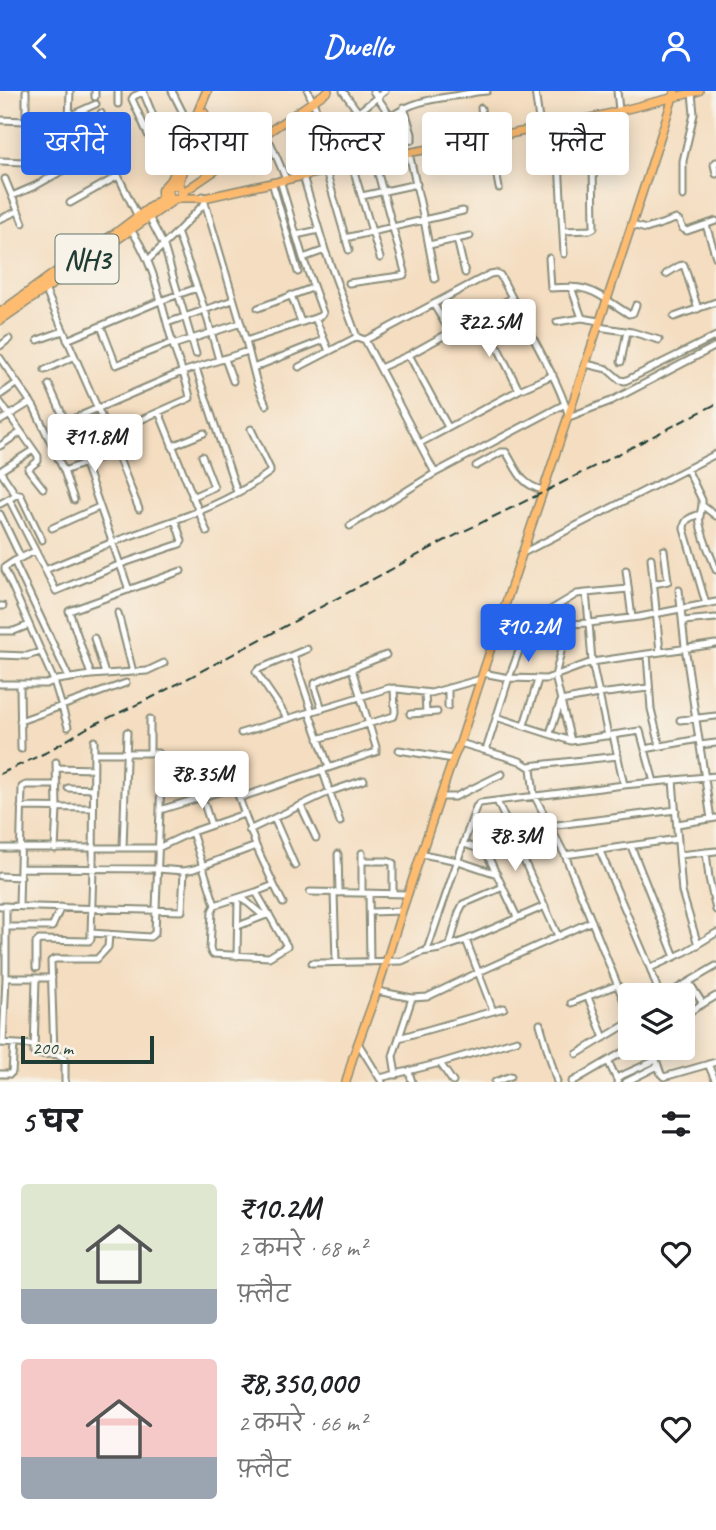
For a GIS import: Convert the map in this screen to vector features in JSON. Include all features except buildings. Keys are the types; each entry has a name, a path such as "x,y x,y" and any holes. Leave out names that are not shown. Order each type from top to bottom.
{"highway":[{"path":"201,112 213,91"},
{"path":"201,112 205,93"},
{"path":"175,192 177,175"},
{"path":"175,192 180,175"},
{"name":"NH3","path":"0,317 131,230 175,192"},
{"name":"NH3","path":"0,317 55,273 175,192"}],"main road":[{"path":"297,112 328,91"},
{"path":"612,112 674,94 696,92"},
{"path":"346,1082 569,417 674,94"},
{"path":"175,192 219,166 286,120"},
{"path":"175,192 205,198 307,175"}],"street":[{"path":"26,91 26,112"},
{"path":"69,112 70,91"},
{"path":"118,91 118,104"},
{"path":"145,128 132,99 134,96 143,91 152,112"},
{"path":"172,91 181,112"},
{"path":"308,91 317,112"},
{"path":"343,91 359,112 375,94 384,91"},
{"path":"398,112 404,107 443,97 487,91"},
{"path":"535,91 538,112"},
{"path":"617,91 619,110"},
{"path":"683,196 683,161 694,114 696,92"},
{"path":"375,94 388,112"},
{"path":"81,112 96,104"},
{"path":"404,107 406,112"},
{"path":"0,120 21,121"},
{"path":"408,120 413,137 408,141"},
{"path":"272,148 298,272"},
{"path":"408,160 416,184 435,279"},
{"path":"0,161 21,162"},
{"path":"716,162 716,174"},
{"path":"12,196 54,175"},
{"path":"307,175 325,250 357,337"},
{"path":"327,175 349,250"},
{"path":"355,175 380,258"},
{"path":"349,283 404,275 405,269 378,175"},
{"path":"496,175 499,188"},
{"path":"560,175 564,254"},
{"path":"563,231 594,228 593,175"},
{"path":"70,203 118,176 138,218"},
{"path":"5,179 23,223"},
{"path":"246,341 323,313 312,288 279,181"},
{"path":"362,196 416,184"},
{"path":"148,260 177,233 205,198"},
{"path":"205,198 257,384 266,405"},
{"path":"0,219 18,211"},
{"path":"345,238 463,211"},
{"path":"149,217 164,246 196,354"},
{"path":"632,225 644,229 676,219 687,231 716,221"},
{"path":"706,225 716,257"},
{"path":"109,433 190,398 148,260 131,230"},
{"path":"296,235 319,230"},
{"path":"177,233 211,332 233,381"},
{"path":"429,245 470,236"},
{"path":"457,239 465,273"},
{"path":"303,258 325,250"},
{"path":"549,258 551,288 586,289 608,299 628,314 632,313 636,306"},
{"path":"666,274 684,265 698,309"},
{"path":"299,367 357,337 365,339 493,273 499,275 553,375 569,417 611,401 716,346"},
{"path":"571,287 582,318"},
{"path":"67,340 197,288"},
{"path":"258,308 312,288"},
{"path":"45,289 109,433 139,509"},
{"path":"290,295 301,322"},
{"path":"380,368 409,355 512,298"},
{"path":"167,323 233,300"},
{"path":"674,317 716,302"},
{"path":"434,305 450,333"},
{"path":"482,316 519,390"},
{"path":"315,318 329,351"},
{"path":"557,321 582,318 659,340"},
{"path":"101,326 116,365 241,323"},
{"path":"38,339 62,331"},
{"path":"621,362 627,331"},
{"path":"586,364 607,369 625,381 716,335"},
{"path":"0,346 9,339"},
{"path":"365,339 435,473"},
{"path":"253,368 324,340"},
{"path":"66,422 182,372 248,351"},
{"path":"409,355 448,428"},
{"path":"46,370 74,356"},
{"path":"0,358 31,402 64,471 74,500"},
{"path":"0,372 7,368"},
{"path":"196,368 237,492"},
{"path":"420,443 519,390 553,375"},
{"path":"0,395 17,383"},
{"path":"49,385 85,464 129,590"},
{"path":"0,402 38,456 38,461 28,470 43,488"},
{"path":"0,421 31,402"},
{"path":"350,526 435,473 565,404"},
{"path":"159,412 207,532"},
{"path":"45,570 113,542 199,512 268,474 270,470 251,429"},
{"path":"0,446 21,432"},
{"path":"172,446 204,433"},
{"path":"16,495 0,471 33,450"},
{"path":"64,471 116,451"},
{"path":"476,466 501,452 506,452 524,481 533,488 543,490"},
{"path":"521,554 716,454"},
{"path":"192,496 215,487 202,456"},
{"path":"687,469 700,495 703,506 700,514 702,530 716,570"},
{"path":"0,504 19,494 42,540"},
{"path":"9,499 57,591 121,564 180,544 182,536 175,520"},
{"path":"703,506 716,516"},
{"path":"52,528 99,507"},
{"path":"700,514 687,519 684,529 706,604"},
{"path":"0,515 21,558"},
{"path":"68,521 73,530"},
{"path":"654,584 668,581 664,550"},
{"path":"35,551 6,565 5,568 54,681 68,727"},
{"path":"651,558 660,652"},
{"path":"14,561 69,678"},
{"path":"626,570 632,618"},
{"path":"92,675 69,611 181,571"},
{"path":"628,589 577,594 547,612 550,625 632,618 716,603"},
{"path":"677,824 713,818 685,647 679,590"},
{"path":"586,593 592,662 598,694 618,756 624,785"},
{"path":"118,613 133,673"},
{"path":"683,621 716,618"},
{"path":"0,631 14,631 29,625"},
{"path":"565,625 555,677 571,740"},
{"path":"94,638 105,674"},
{"path":"486,750 523,640"},
{"path":"241,733 394,688 425,693 482,676 538,680 555,677 592,662 716,644"},
{"path":"288,719 256,673 259,669 307,649"},
{"path":"0,655 27,656 40,652"},
{"path":"647,654 652,717 660,746"},
{"path":"293,655 340,822"},
{"path":"322,709 315,683 386,655"},
{"path":"0,684 46,684 92,675 133,673 147,671 164,663"},
{"path":"239,798 376,752 352,669"},
{"path":"524,725 538,680"},
{"path":"20,721 126,683"},
{"path":"20,684 21,749"},
{"path":"318,739 394,716 394,688"},
{"path":"448,688 448,706"},
{"path":"561,701 648,688"},
{"path":"425,693 426,713"},
{"path":"551,733 561,701"},
{"path":"410,715 437,712"},
{"path":"680,720 716,716"},
{"path":"496,717 571,740 640,731 653,782"},
{"path":"150,719 150,753"},
{"path":"123,848 127,732"},
{"path":"36,968 36,943 39,940 91,939 94,741"},
{"path":"645,749 700,742 716,743"},
{"path":"460,743 529,766 618,756"},
{"path":"399,750 453,759"},
{"path":"90,933 147,937 155,933 160,810 161,755 94,753"},
{"path":"55,849 57,765 94,769"},
{"path":"529,766 532,771 534,795 565,855 617,985 571,1003"},
{"path":"230,772 249,830 283,903"},
{"path":"442,797 453,797 502,774"},
{"path":"428,950 476,807 480,803 716,776"},
{"path":"249,830 330,792 364,780"},
{"path":"673,781 682,892 698,945"},
{"path":"19,906 22,790 24,786 57,785"},
{"path":"160,810 235,787"},
{"path":"68,788 94,789"},
{"path":"474,788 480,803"},
{"path":"202,797 211,825"},
{"path":"497,800 558,936"},
{"path":"301,806 316,838"},
{"path":"21,807 93,809"},
{"path":"549,827 676,810"},
{"path":"0,848 158,848 192,832 244,814"},
{"path":"274,818 295,866"},
{"path":"192,832 215,905 212,911 210,953 269,957 287,946 256,892"},
{"path":"565,855 678,839"},
{"path":"464,844 485,852 517,917"},
{"path":"21,868 184,871 256,846"},
{"path":"631,846 676,957"},
{"path":"600,851 656,983"},
{"path":"679,855 716,851"},
{"path":"706,852 716,910"},
{"path":"362,853 365,893 370,912 370,962"},
{"path":"336,962 338,854"},
{"path":"422,854 497,874"},
{"path":"362,861 393,863 393,894"},
{"path":"34,1045 2,1043 5,978 3,940 6,927 3,906 182,911 184,871"},
{"path":"0,876 21,877"},
{"path":"215,905 274,885"},
{"path":"450,945 463,904 503,887"},
{"path":"310,892 408,894"},
{"path":"239,898 268,916"},
{"path":"237,956 239,898"},
{"path":"312,963 402,961 428,950 466,940 544,906"},
{"path":"6,927 49,927 61,907"},
{"path":"370,912 402,911"},
{"path":"238,926 268,916"},
{"path":"377,991 412,998 427,997 592,921"},
{"path":"650,968 676,957 716,933"},
{"path":"54,1054 52,959 97,958 107,949 109,934"},
{"path":"466,940 493,1011"},
{"path":"702,1004 689,982 716,967"},
{"path":"5,978 52,978"},
{"path":"36,978 35,1054 60,1054 65,1059 65,1082"},
{"path":"695,1008 714,996 716,1006"},
{"path":"587,997 604,1038"},
{"path":"396,1075 393,1056 412,998"},
{"path":"399,1038 504,1008"},
{"path":"540,1024 557,1082"},
{"path":"577,1054 618,1029"},
{"path":"358,1043 381,1080 517,1040"},
{"path":"0,1074 12,1072 14,1044"},
{"path":"572,1082 618,1055"},
{"path":"656,1060 661,1079 716,1062"},
{"path":"608,1061 617,1080 657,1063"},
{"path":"440,1063 453,1082"},
{"path":"626,1082 657,1063"},
{"path":"708,1065 716,1082"},
{"path":"409,1072 412,1082"},
{"path":"674,1075 677,1082"},
{"path":"495,1082 511,1076"}],"railway":[{"path":"0,774 153,697 446,540 716,404"}]}
